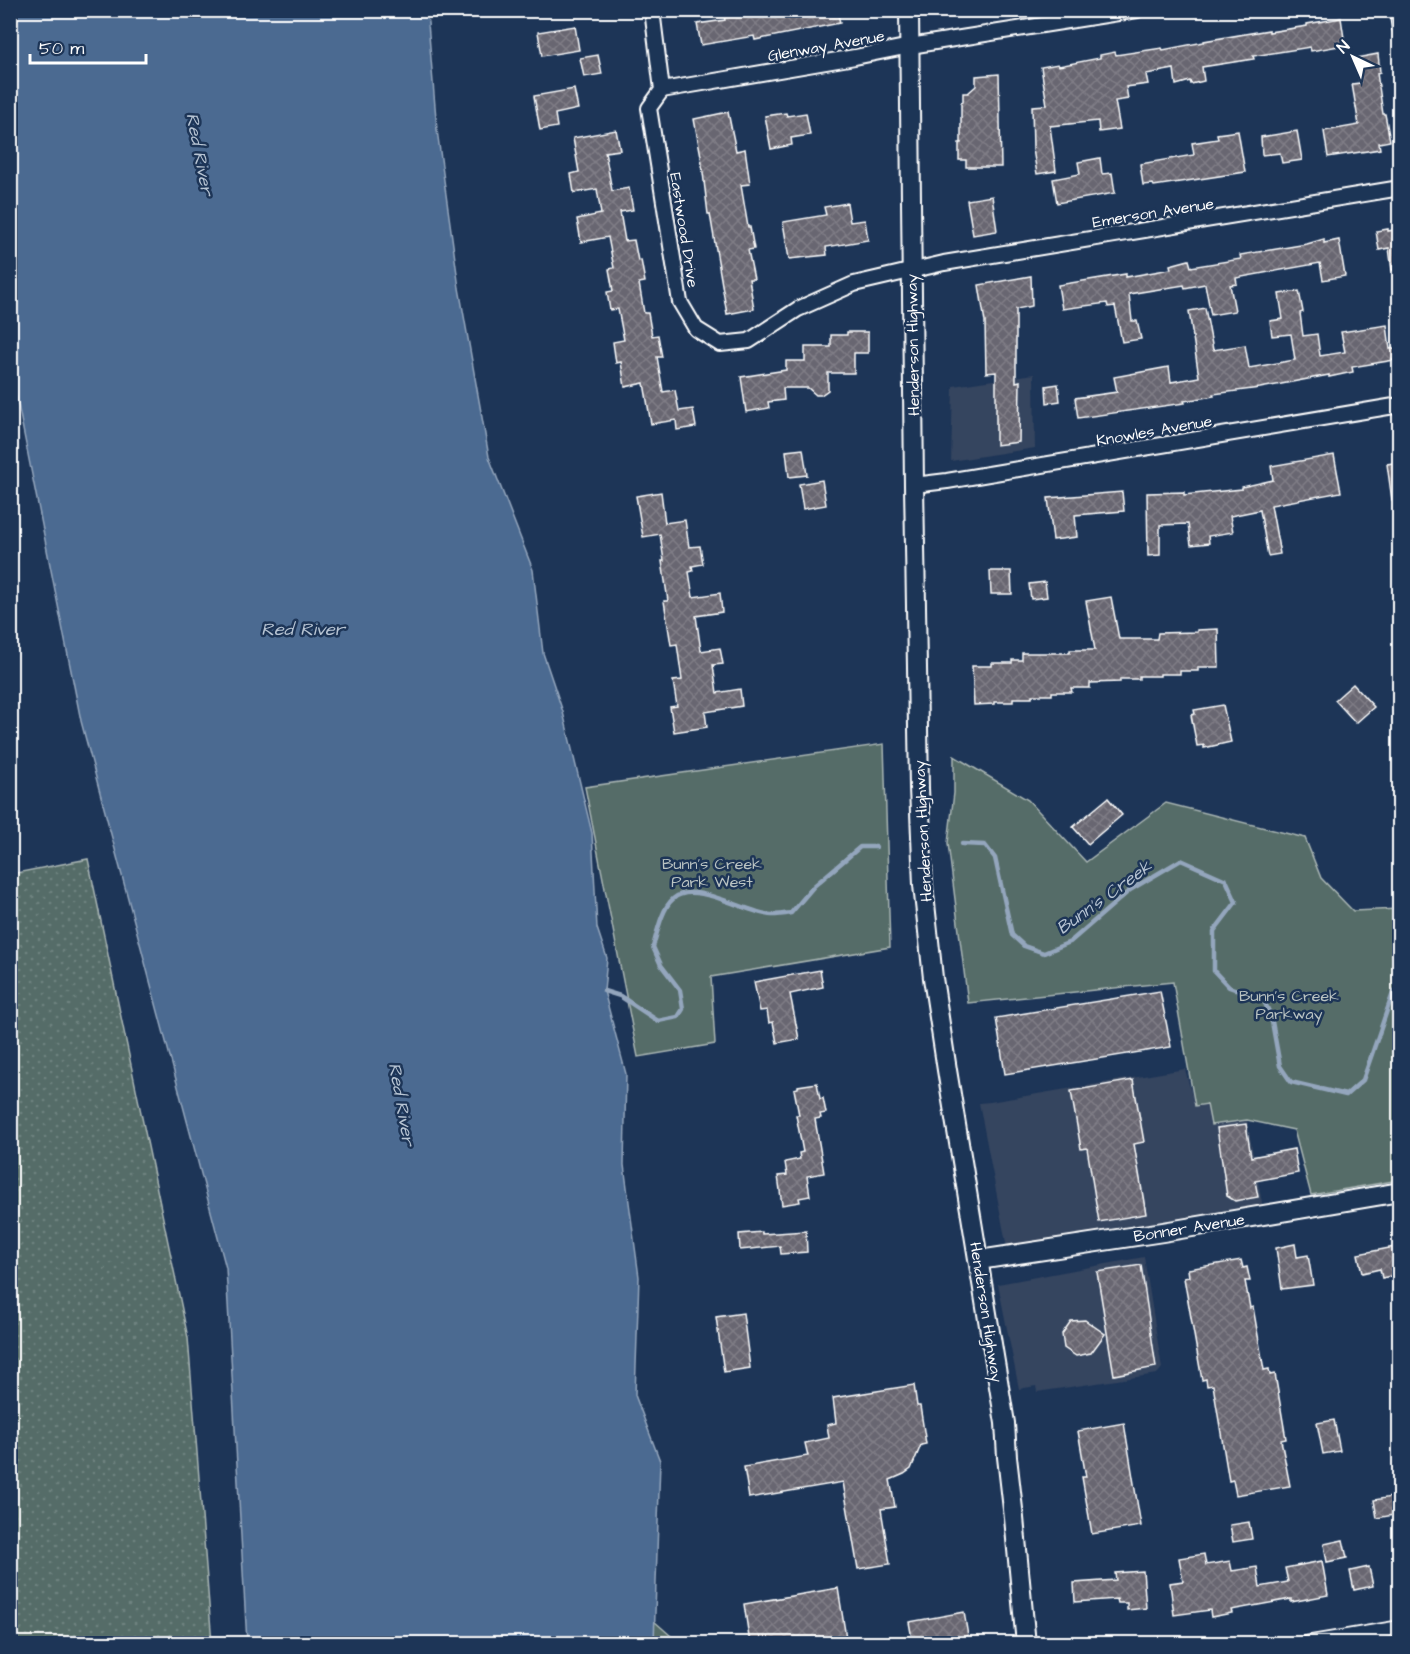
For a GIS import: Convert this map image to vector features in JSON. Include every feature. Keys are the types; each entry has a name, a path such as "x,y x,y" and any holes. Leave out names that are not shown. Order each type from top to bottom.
{"main road":[{"name":"Henderson Highway","path":"909,10 918,788 922,885 940,1024 1005,1423 1026,1644"},
{"name":"Bonner Avenue","path":"978,1260 1400,1192"}],"street":[{"path":"652,10 662,90"},
{"name":"Glenway Avenue","path":"662,90 910,46 1137,10"},
{"path":"1397,10 1400,28"},
{"name":"Eastwood Drive","path":"662,90 649,108 680,302 696,329 720,344 749,340 798,309 854,284 912,271"},
{"name":"Emerson Avenue","path":"912,271 944,263 1400,188"},
{"name":"Knowles Avenue","path":"914,485 1400,405"},
{"path":"1305,1644 1400,1628"}],"shaded area":[{"path":"1034,374 1035,448 951,461 953,386"},
{"path":"1185,1069 1195,1106 1207,1104 1211,1125 1247,1120 1263,1208 1007,1248 979,1103"},
{"path":"1144,1257 1162,1368 1157,1374 1037,1392 1036,1386 1019,1389 998,1284"}],"green space":[{"name":"Bunn's Creek Park West","path":"884,744 890,947 711,977 715,1044 638,1057 585,787"},
{"name":"Bunn's Creek Parkway","path":"954,756 1028,800 1086,862 1166,803 1305,838 1321,878 1353,911 1399,909 1399,1180 1311,1195 1294,1130 1247,1120 1211,1125 1207,1104 1195,1106 1173,982 968,1003 948,843 954,793"},
{"path":"88,859 188,1338 212,1643 11,1643 11,874"},
{"path":"654,1621 679,1643 654,1644"}],"water":[{"name":"Red River","path":"10,11 426,11 437,130 459,288 489,457 533,570 543,653 563,712 592,833 597,928 607,958 604,991 626,1074 624,1165 639,1277 635,1395 660,1461 654,1643 247,1643 226,1268 81,721 11,369"}],"building":[{"path":"723,10 774,10 774,15 799,10 837,10 840,23 755,40 754,36 701,45 697,24 725,20"},
{"path":"1341,18 1345,45 1311,51 1310,47 1202,67 1204,81 1191,84 1190,81 1176,85 1174,69 1146,74 1148,84 1126,87 1128,99 1115,101 1120,129 1099,132 1098,121 1050,126 1056,171 1037,174 1033,149 1032,106 1047,105 1041,67 1100,58 1100,55 1115,52 1116,55 1162,48 1163,50 1269,30 1269,32 1307,26 1307,24"},
{"path":"575,26 579,50 542,56 538,32"},
{"path":"1378,54 1380,72 1377,73 1383,114 1385,114 1390,141 1379,143 1380,149 1328,157 1324,131 1359,125 1352,84 1360,83 1356,58"},
{"path":"598,55 602,74 584,77 580,58"},
{"path":"999,74 1001,167 966,167 966,160 959,160 963,93 968,93 976,86 976,76"},
{"path":"574,89 578,109 555,114 557,127 540,130 534,96"},
{"path":"728,112 736,151 745,149 750,184 741,185 754,249 748,250 754,279 749,279 754,309 727,314 710,214 708,214 694,119"},
{"path":"786,113 787,116 806,113 810,135 791,138 792,145 771,149 765,116"},
{"path":"616,130 620,150 605,152 612,191 629,188 633,210 620,212 625,241 634,240 638,261 641,260 645,282 639,283 644,313 648,313 652,336 658,335 662,357 657,357 663,392 675,390 679,411 693,409 696,427 677,430 676,420 651,424 644,383 625,387 621,362 616,363 613,342 624,340 618,309 610,310 607,292 613,291 609,269 614,268 608,237 581,242 577,219 601,214 597,189 574,193 571,174 579,172 573,138"},
{"path":"1238,131 1245,172 1154,186 1153,184 1143,185 1140,164 1194,155 1192,143 1218,139 1217,134"},
{"path":"1297,131 1302,160 1282,163 1280,153 1262,155 1261,137"},
{"path":"1100,158 1102,174 1112,173 1115,193 1057,203 1053,179 1080,174 1078,162"},
{"path":"992,196 997,231 973,235 967,200"},
{"path":"847,203 850,222 865,220 868,240 826,247 827,255 789,259 783,222 826,215 824,207"},
{"path":"1388,229 1388,231 1400,229 1400,270 1392,270 1389,248 1379,250 1376,231"},
{"path":"1324,239 1324,243 1339,240 1345,276 1323,280 1320,263 1236,278 1237,284 1230,285 1235,311 1211,315 1205,284 1129,294 1132,321 1137,321 1141,339 1122,342 1115,306 1108,307 1107,303 1062,309 1058,285 1171,269 1170,265 1189,260 1191,267 1241,259 1240,255"},
{"path":"1031,276 1032,306 1016,309 1016,382 1020,381 1019,442 996,445 996,372 986,373 985,322 979,285"},
{"path":"1299,291 1303,312 1300,313 1303,336 1317,334 1320,356 1345,352 1341,332 1387,325 1390,349 1400,347 1400,359 1352,367 1353,372 1329,377 1329,375 1213,394 1214,396 1184,401 1185,403 1078,418 1075,398 1117,392 1114,377 1169,367 1171,382 1199,377 1189,311 1205,308 1213,350 1245,345 1249,368 1295,360 1291,334 1272,336 1270,321 1283,319 1279,294"},
{"path":"847,332 868,332 868,353 854,353 854,373 828,373 828,390 821,395 816,395 808,388 783,388 784,400 768,402 769,408 746,412 741,377 786,370 786,361 805,361 805,347 831,347 831,335 847,335"},
{"path":"1058,384 1060,401 1047,403 1046,386"},
{"path":"803,449 807,475 789,477 786,451"},
{"path":"1334,455 1341,492 1271,505 1280,554 1268,556 1260,510 1230,516 1233,532 1208,536 1209,543 1191,545 1188,524 1160,525 1160,555 1148,556 1147,493 1184,492 1184,495 1242,489 1242,487 1273,480 1271,466"},
{"path":"1400,462 1400,499 1392,500 1387,464"},
{"path":"822,480 826,505 803,509 799,484"},
{"path":"661,492 665,523 685,520 689,547 700,546 703,564 692,566 693,571 689,572 693,597 720,593 722,612 696,616 701,651 720,648 723,664 713,665 717,693 740,689 742,706 705,712 707,727 674,732 670,707 677,706 673,681 682,680 677,644 671,645 664,601 668,601 660,534 643,537 636,496"},
{"path":"1122,492 1124,511 1075,515 1077,537 1053,540 1048,498"},
{"path":"990,571 1011,571 1012,594 991,594"},
{"path":"1045,582 1047,597 1031,599 1029,584"},
{"path":"1111,597 1119,639 1157,639 1158,633 1218,629 1219,667 1198,667 1198,671 1139,676 1139,679 1120,679 1120,682 1090,683 1090,688 1071,688 1072,692 1052,692 1052,695 1013,698 1013,702 974,705 972,666 1012,663 1012,660 1022,660 1022,653 1070,653 1070,650 1095,650 1086,601"},
{"path":"1353,684 1374,707 1356,723 1335,700"},
{"path":"1223,705 1231,742 1204,748 1204,745 1197,746 1191,715 1195,714 1194,710"},
{"path":"1108,798 1122,815 1088,844 1073,827"},
{"path":"820,970 823,987 790,994 799,1039 777,1043 773,1022 769,1023 767,1010 760,1011 754,982"},
{"path":"1160,991 1171,1047 1005,1074 996,1018"},
{"path":"1133,1080 1144,1142 1134,1144 1146,1214 1099,1222 1087,1148 1081,1149 1071,1091"},
{"path":"817,1083 826,1113 820,1114 821,1118 815,1119 824,1173 807,1176 810,1196 799,1198 800,1202 782,1205 778,1176 787,1175 785,1162 800,1159 799,1153 803,1152 794,1089 798,1086"},
{"path":"1246,1124 1251,1157 1294,1149 1298,1173 1255,1181 1258,1197 1235,1201 1227,1196 1217,1128"},
{"path":"806,1231 807,1252 781,1254 780,1246 740,1250 739,1234"},
{"path":"1295,1244 1297,1257 1308,1255 1313,1285 1282,1289 1276,1248"},
{"path":"1400,1246 1400,1274 1382,1278 1380,1269 1362,1273 1358,1254"},
{"path":"1241,1260 1243,1268 1247,1267 1250,1281 1245,1281 1250,1308 1253,1307 1264,1370 1269,1369 1270,1375 1275,1374 1286,1439 1281,1440 1290,1486 1236,1495 1233,1480 1229,1481 1213,1385 1207,1386 1206,1379 1202,1380 1184,1278 1189,1277 1188,1269"},
{"path":"1141,1265 1156,1367 1114,1375 1097,1272"},
{"path":"743,1313 750,1368 724,1372 716,1317"},
{"path":"1085,1320 1105,1334 1091,1353 1076,1356 1064,1348 1062,1334 1071,1321"},
{"path":"914,1385 926,1444 921,1445 911,1469 890,1480 895,1507 881,1509 890,1564 858,1569 843,1482 749,1498 744,1467 808,1456 805,1443 829,1438 827,1425 836,1423 833,1398"},
{"path":"1334,1420 1340,1451 1323,1454 1317,1423"},
{"path":"1124,1423 1141,1526 1092,1534 1082,1477 1086,1477 1078,1431"},
{"path":"1391,1497 1394,1515 1377,1518 1374,1500"},
{"path":"1249,1522 1252,1539 1233,1542 1230,1525"},
{"path":"1343,1540 1347,1558 1327,1562 1324,1544"},
{"path":"1204,1554 1206,1565 1230,1561 1232,1571 1257,1567 1260,1587 1288,1582 1285,1568 1322,1561 1328,1595 1231,1610 1232,1613 1211,1617 1210,1610 1174,1615 1170,1583 1183,1581 1179,1558"},
{"path":"1369,1567 1373,1586 1354,1590 1350,1571"},
{"path":"1143,1571 1146,1608 1127,1610 1127,1603 1118,1603 1117,1599 1075,1602 1074,1583 1116,1580 1115,1573"},
{"path":"838,1588 847,1644 750,1644 744,1604"},
{"path":"964,1612 968,1636 962,1638 963,1644 913,1644 909,1622"}],"waterway":[{"name":"Bunn's Creek","path":"962,844 985,845 995,858 1012,935 1024,946 1044,953 1070,942 1130,890 1181,860 1226,880 1236,902 1214,931 1214,971 1229,987 1263,999 1271,1016 1280,1066 1291,1082 1346,1095 1363,1080 1393,993 1400,987"},
{"name":"Bunn's Creek","path":"604,991 620,996 658,1021 678,1017 683,1009 680,990 661,965 653,947 663,914 673,899 682,894 694,893 721,899 762,913 772,915 791,913 814,886 860,847 876,847"}]}
